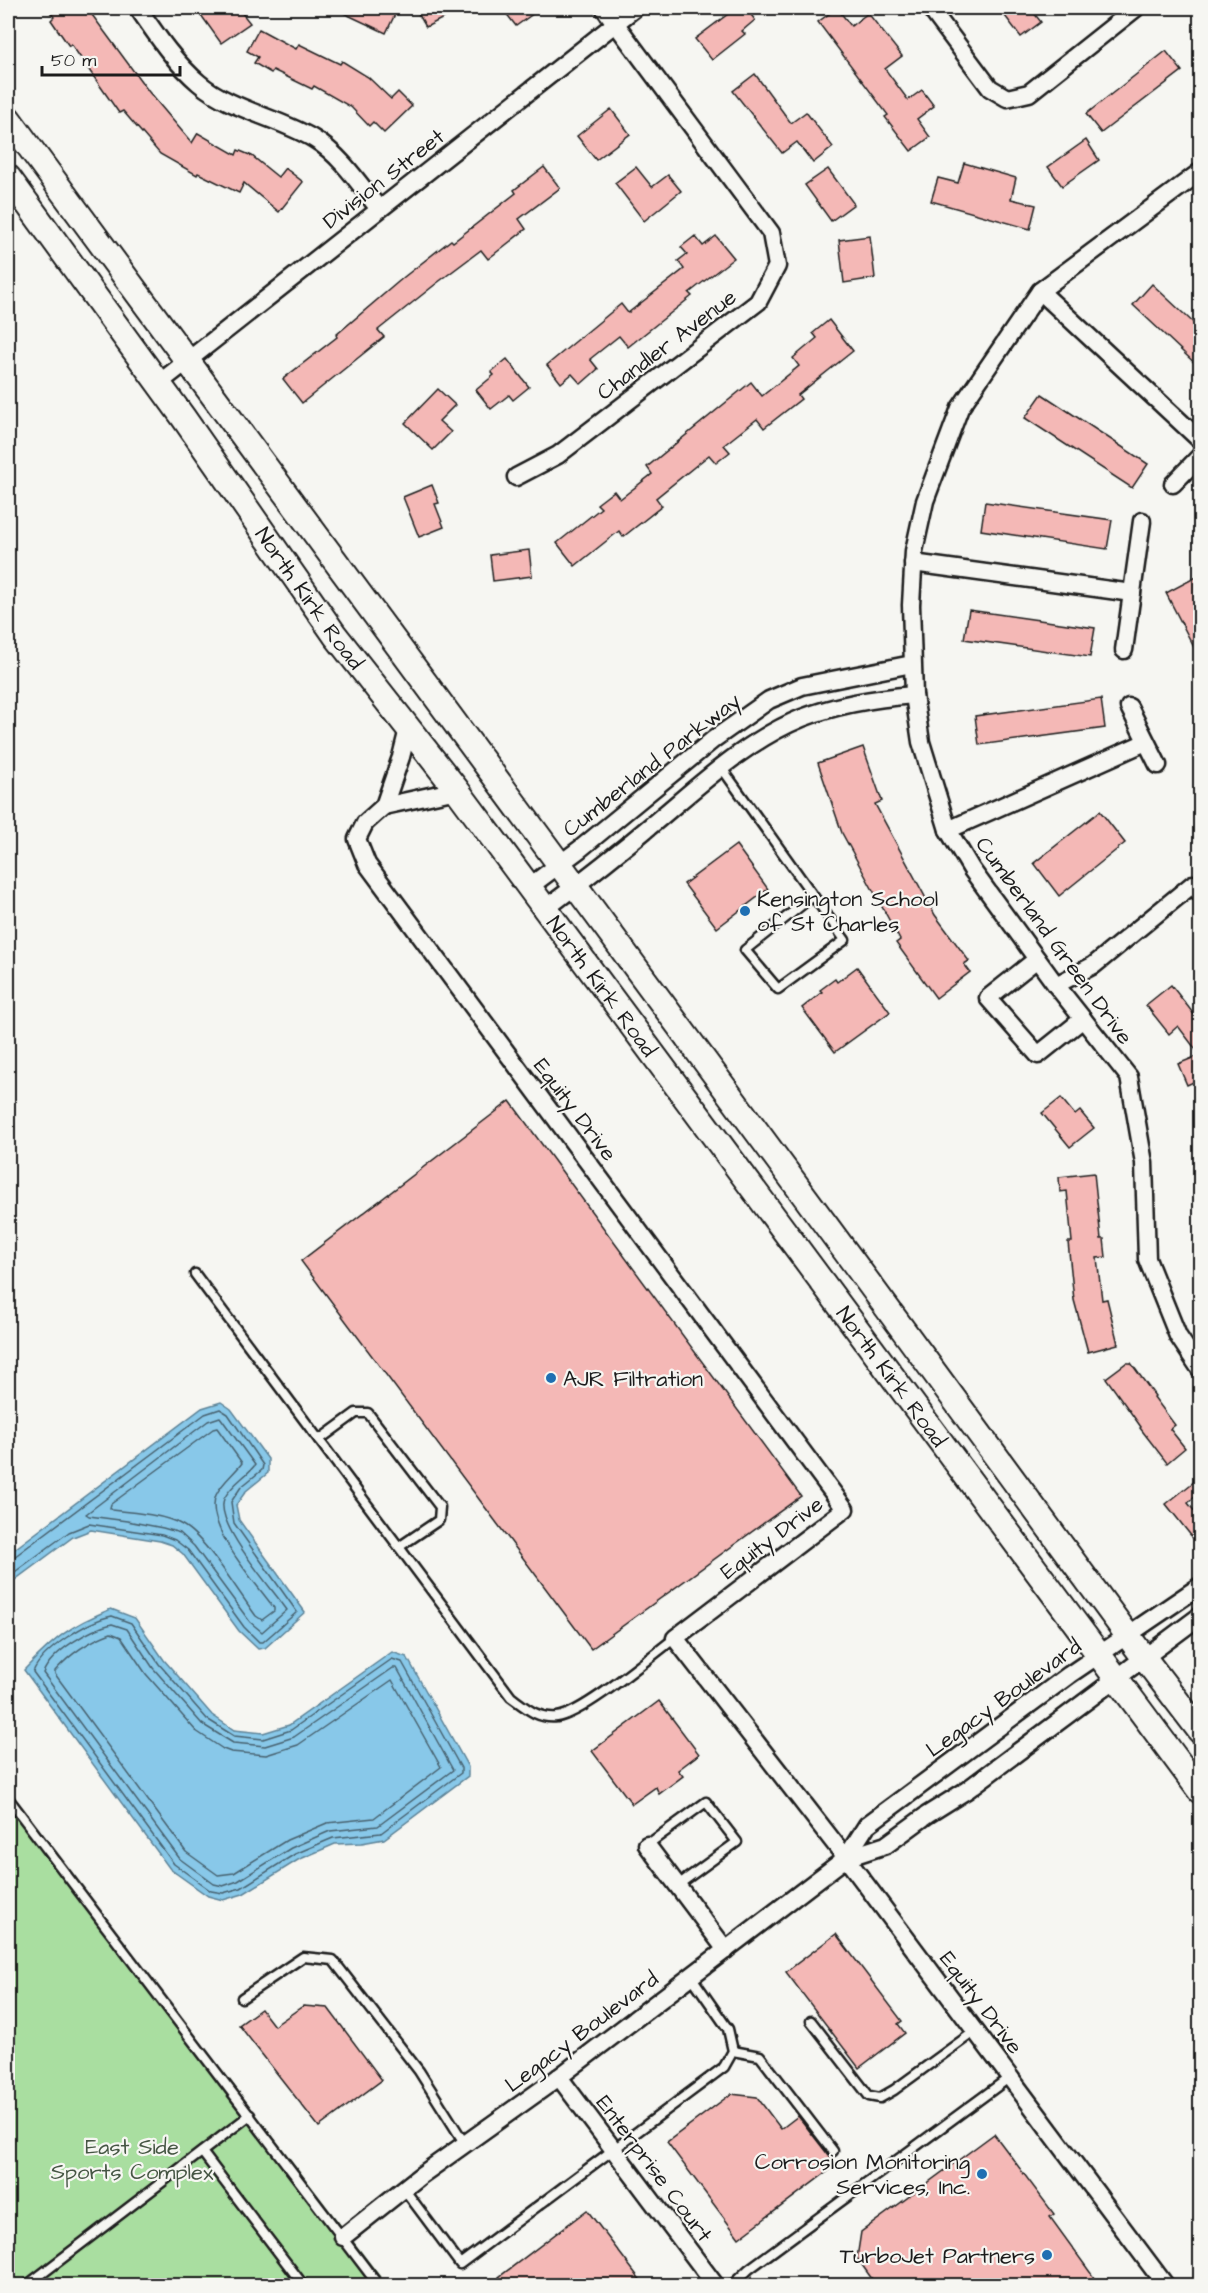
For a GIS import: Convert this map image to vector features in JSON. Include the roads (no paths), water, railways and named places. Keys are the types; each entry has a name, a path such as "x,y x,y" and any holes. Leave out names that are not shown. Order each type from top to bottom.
{"main road":[{"name":"North Kirk Road","path":"8,118 186,363 1200,1731"},
{"name":"North Kirk Road","path":"8,177 335,635 457,790 1200,1791"}],"street":[{"path":"138,8 177,61 200,84 224,99 316,140 336,156 380,209"},
{"name":"Chandler Avenue","path":"516,477 558,454 758,302 777,266 771,233 604,8"},
{"name":"Division Street","path":"158,384 635,8"},
{"path":"930,8 990,88 1006,98 1029,93 1136,8"},
{"name":"Cumberland Green Drive","path":"1200,172 1040,291 960,408 925,501 914,551 910,605 914,695 921,742 948,830 972,870 1056,985 1130,1077 1144,1163 1147,1259 1178,1336 1200,1369"},
{"path":"1040,291 1200,440"},
{"path":"1173,484 1200,456"},
{"path":"1124,650 1142,521"},
{"path":"913,563 1132,593"},
{"name":"Cumberland Parkway","path":"529,887 714,739 769,700 802,686 912,664"},
{"name":"Cumberland Parkway","path":"545,909 759,739 801,718 839,706 878,698 914,695"},
{"path":"1129,707 1158,765"},
{"name":"Equity Drive","path":"408,729 384,806 365,823 357,839 367,864 845,1509 675,1638 846,1858 1166,2286"},
{"path":"948,830 1146,742"},
{"path":"384,806 457,790"},
{"path":"1056,985 1094,965 1193,884 1200,893"},
{"path":"1037,959 987,998 1038,1055 1083,1019"},
{"name":"Legacy Boulevard","path":"846,1858 867,1825 1069,1675 1200,1586"},
{"name":"Legacy Boulevard","path":"343,2237 404,2189 559,2077 846,1858 886,1845 967,1790 1200,1616"},
{"path":"648,1845 726,1950"},
{"name":"Enterprise Court","path":"559,2077 716,2286"}],"lane":[{"path":"721,767 845,940 778,989 745,950 813,896"},
{"path":"195,1274 512,1697 535,1714 557,1717 583,1706 675,1638"},
{"path":"319,1440 356,1413 368,1413 440,1507 438,1520 399,1547"},
{"path":"8,1798 379,2286"},
{"path":"648,1845 706,1802 737,1842 678,1885"},
{"path":"242,1998 303,1957 333,1960 420,2071 465,2144"},
{"path":"404,2189 460,2264 614,2150 724,2067 733,2051 728,2029 691,1976"},
{"path":"811,2020 869,2096 880,2098 975,2031"},
{"path":"733,2051 760,2056 833,2151"},
{"path":"731,2286 749,2269 1010,2077"},
{"path":"26,2286 250,2115"},
{"path":"202,2152 304,2286"}],"water":[{"path":"221,1402 231,1409 268,1459 268,1473 246,1491 236,1505 239,1520 305,1612 265,1648 258,1649 239,1631 183,1554 172,1545 160,1541 91,1530 73,1537 8,1585 8,1554 202,1408"},
{"path":"111,1609 135,1618 164,1660 212,1715 234,1730 263,1733 289,1725 392,1652 407,1657 468,1767 468,1776 384,1839 335,1844 298,1860 243,1894 223,1900 208,1896 170,1869 24,1670 63,1634 84,1621"}],"place":[{"name":"Kensington School of St Charles","path":"745,911"},
{"name":"AJR Filtration","path":"551,1378"},
{"name":"Corrosion Monitoring Services, Inc.","path":"982,2174"},
{"name":"TurboJet Partners","path":"1047,2255"}],"park label":[{"name":"East Side Sports Complex","path":"132,2158"}]}
